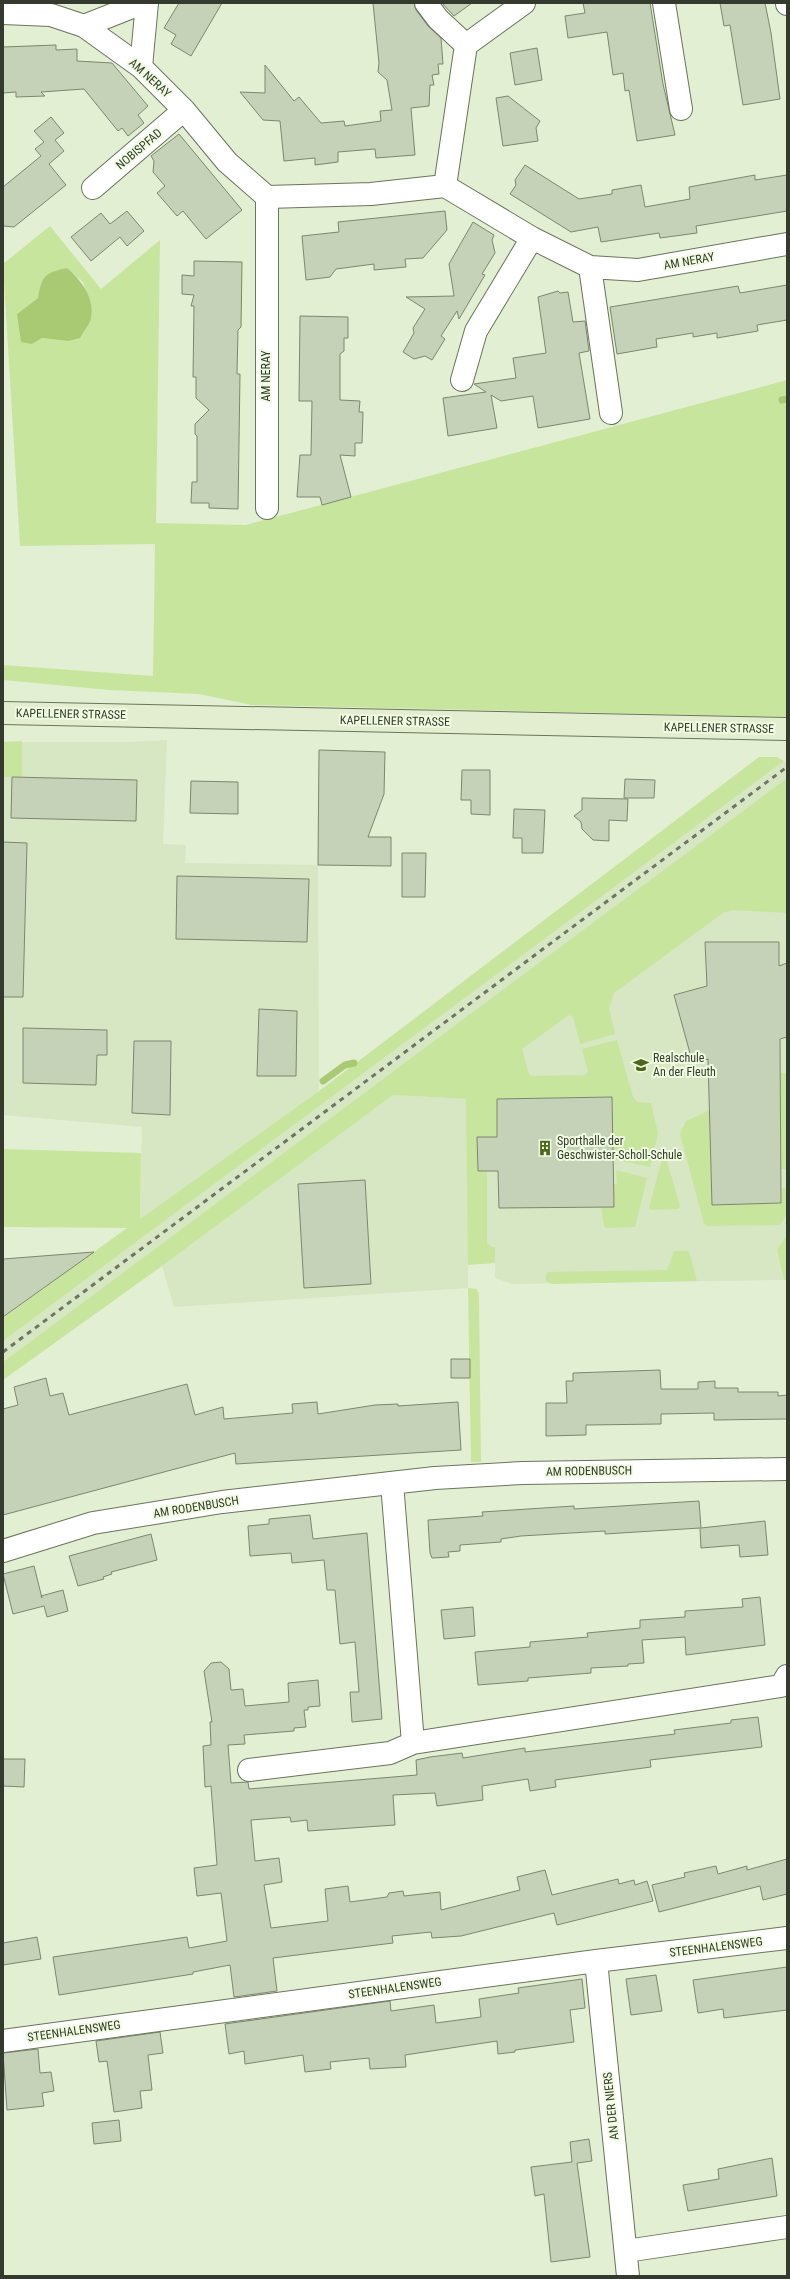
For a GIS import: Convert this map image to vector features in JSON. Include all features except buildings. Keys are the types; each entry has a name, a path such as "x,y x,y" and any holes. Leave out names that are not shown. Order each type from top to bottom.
{"main road":[{"name":"KAPELLENER STRASSE","path":"3,713 787,729"}],"street":[{"path":"84,26 142,3"},
{"path":"141,67 147,3"},
{"path":"426,3 438,19 466,45"},
{"path":"267,197 371,194 445,186 466,45 524,3"},
{"path":"664,3 681,109"},
{"name":"AM NERAY","path":"3,13 51,15 84,26 141,67 184,110 227,162 267,197 267,508"},
{"name":"NOBISPFAD","path":"93,188 184,110"},
{"name":"AM NERAY","path":"445,186 532,238 590,267 638,270 787,244"},
{"path":"462,380 476,331 532,238"},
{"path":"590,267 611,413"},
{"name":"AM RODENBUSCH","path":"3,1551 93,1523 222,1502 435,1478 522,1473 787,1469"},
{"path":"392,1483 413,1743"},
{"path":"249,1770 390,1753 413,1743 781,1686 787,1676"},
{"name":"STEENHALENSWEG","path":"3,2041 596,1961 787,1938"},
{"name":"AN DER NIERS","path":"596,1961 628,2276"},
{"path":"626,2251 787,2227"}],"shaded area":[{"path":"50,226 101,289 160,240 156,523 246,525 787,380 787,717 251,705 199,694 109,690 3,680 3,665 153,676 155,544 20,546 3,264","holes":["67,268 83,282 90,302 68,341 42,338 32,344 17,314 38,298"]},
{"path":"67,268 82,284 91,303 91,318 80,338 68,341 42,338 32,344 21,342 17,314 38,298 41,284 46,276"},
{"path":"167,740 163,844 186,845 185,863 318,865 319,1091 140,1219 142,1127 3,1115 3,742 130,742"},
{"path":"22,741 22,777 3,777 3,742"},
{"path":"759,757 777,757 784,761 3,1341 3,1318 127,1228 3,1227 3,1149 141,1153 140,1219 319,1091"},
{"path":"784,761 787,763 787,778 3,1362 3,1341"},
{"path":"787,778 787,913 733,910 723,913 614,993 609,1009 615,1034 580,1044 573,1017 569,1015 522,1049 529,1074 532,1076 584,1075 588,1072 582,1049 617,1040 633,1097 637,1102 651,1103 658,1133 650,1167 613,1159 612,1097 497,1099 497,1137 477,1137 478,1171 487,1171 487,1243 492,1247 495,1247 495,1263 468,1265 466,1099 393,1095 162,1266 3,1380 3,1362"},
{"name":"Realschule An der Fleuth","path":"787,833 787,1234 777,1250 784,1280 512,1284 495,1278 495,1263 468,1264 468,1288 174,1307 162,1266 393,1095 466,1099 494,1042"},
{"path":"780,1073 787,1073 786,1169 781,1169"},
{"path":"710,1110 712,1205 781,1203 782,1188 787,1188 787,1214 780,1225 707,1226 704,1224 680,1134 686,1121"},
{"path":"662,1159 667,1161 680,1206 678,1209 651,1210 649,1208"},
{"path":"616,1170 647,1178 635,1227 606,1228 604,1226 601,1207 613,1184 617,1184"},
{"path":"787,1234 787,1280 784,1280 777,1250"},
{"path":"674,1251 689,1251 697,1281 552,1284 546,1281 546,1274 548,1272 667,1270"},
{"path":"468,1288 477,1289 479,1295 481,1462 471,1462"}],"waterway":[{"path":"782,400 787,399"},
{"path":"323,1081 345,1065 354,1063"}],"railway":[{"path":"3,1352 787,767"}],"place":[{"name":"Realschule An der Fleuth","path":"641,1065"},
{"name":"Sporthalle der Geschwister-Scholl-Schule","path":"545,1148"}]}
